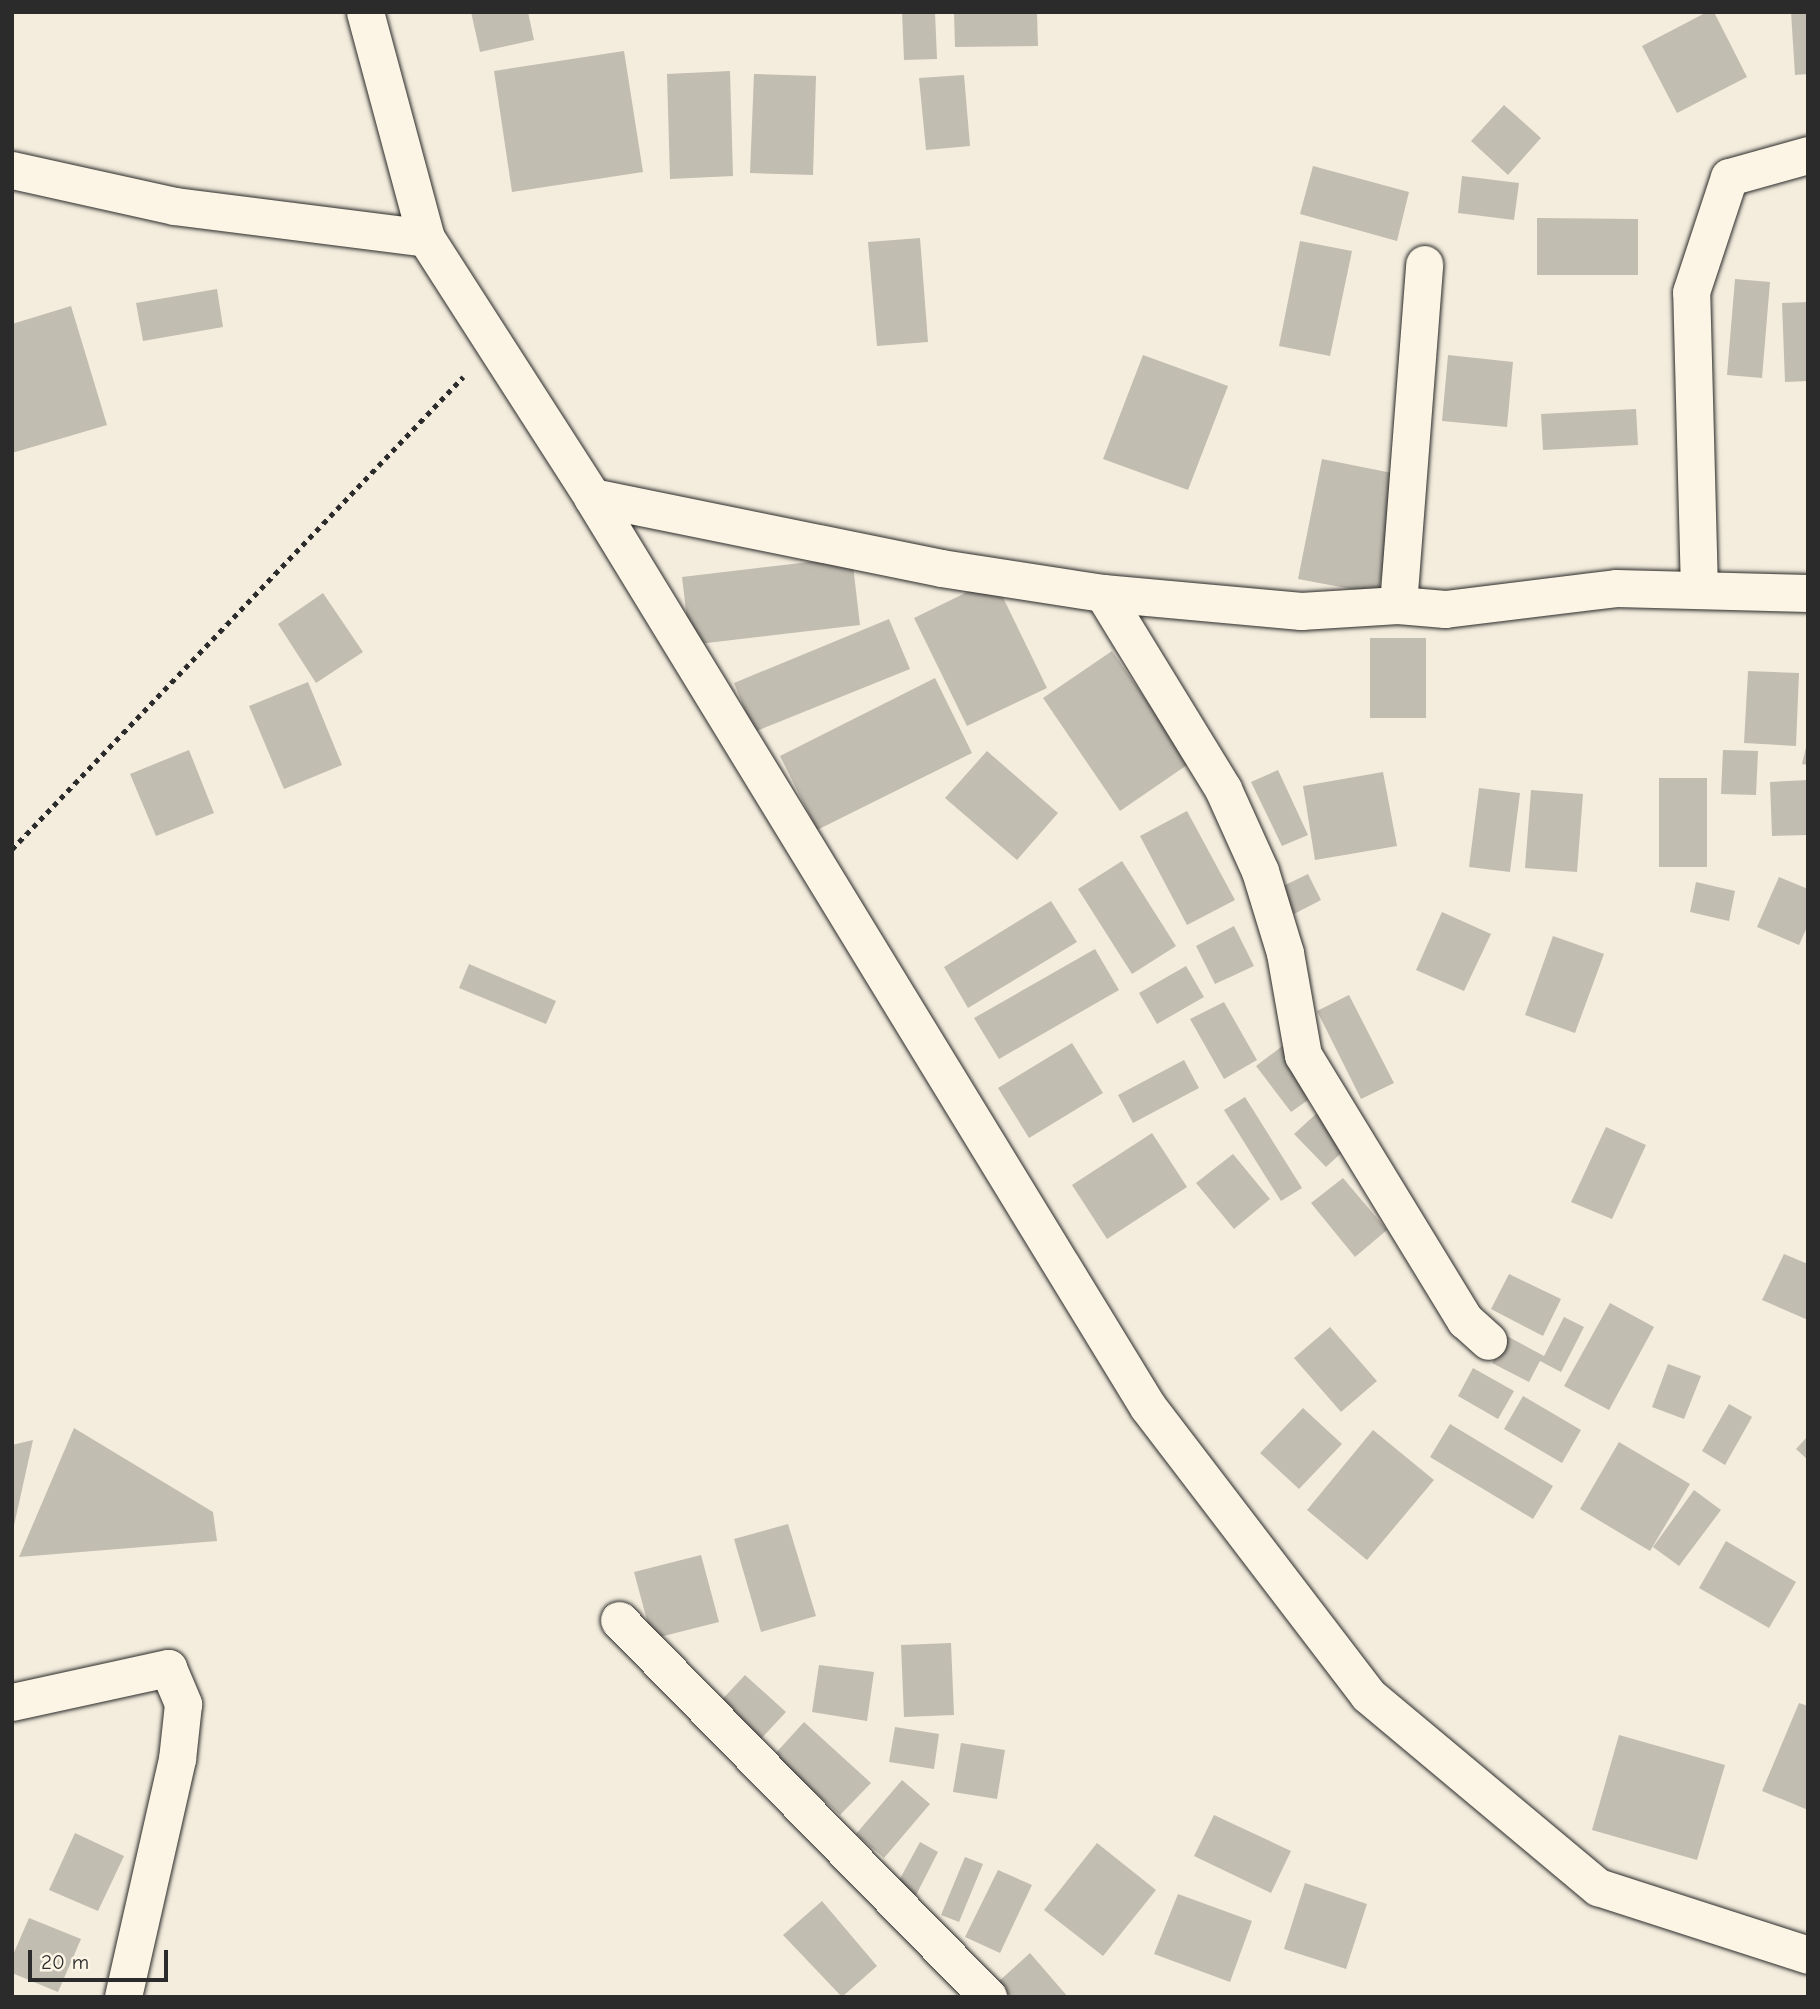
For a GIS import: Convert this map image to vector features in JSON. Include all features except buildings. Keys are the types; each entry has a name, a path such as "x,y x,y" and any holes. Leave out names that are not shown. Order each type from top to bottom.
{"street":[{"path":"365,12 426,238 592,497 1148,1407 1368,1695 1598,1886 1808,1955"},
{"path":"1699,590 1691,292 1729,177 1808,155"},
{"path":"12,170 174,206 426,238"},
{"path":"1398,605 1424,264"},
{"path":"592,497 941,568 1103,593 1301,611 1398,605 1445,609 1616,588 1808,593"},
{"path":"1103,593 1223,789 1261,871 1284,953 1303,1055 1465,1320 1488,1341"},
{"path":"619,1620 988,1997"},
{"path":"12,1702 168,1668 183,1704 177,1759 123,1997"}],"path":[{"path":"12,849 493,346"}]}
